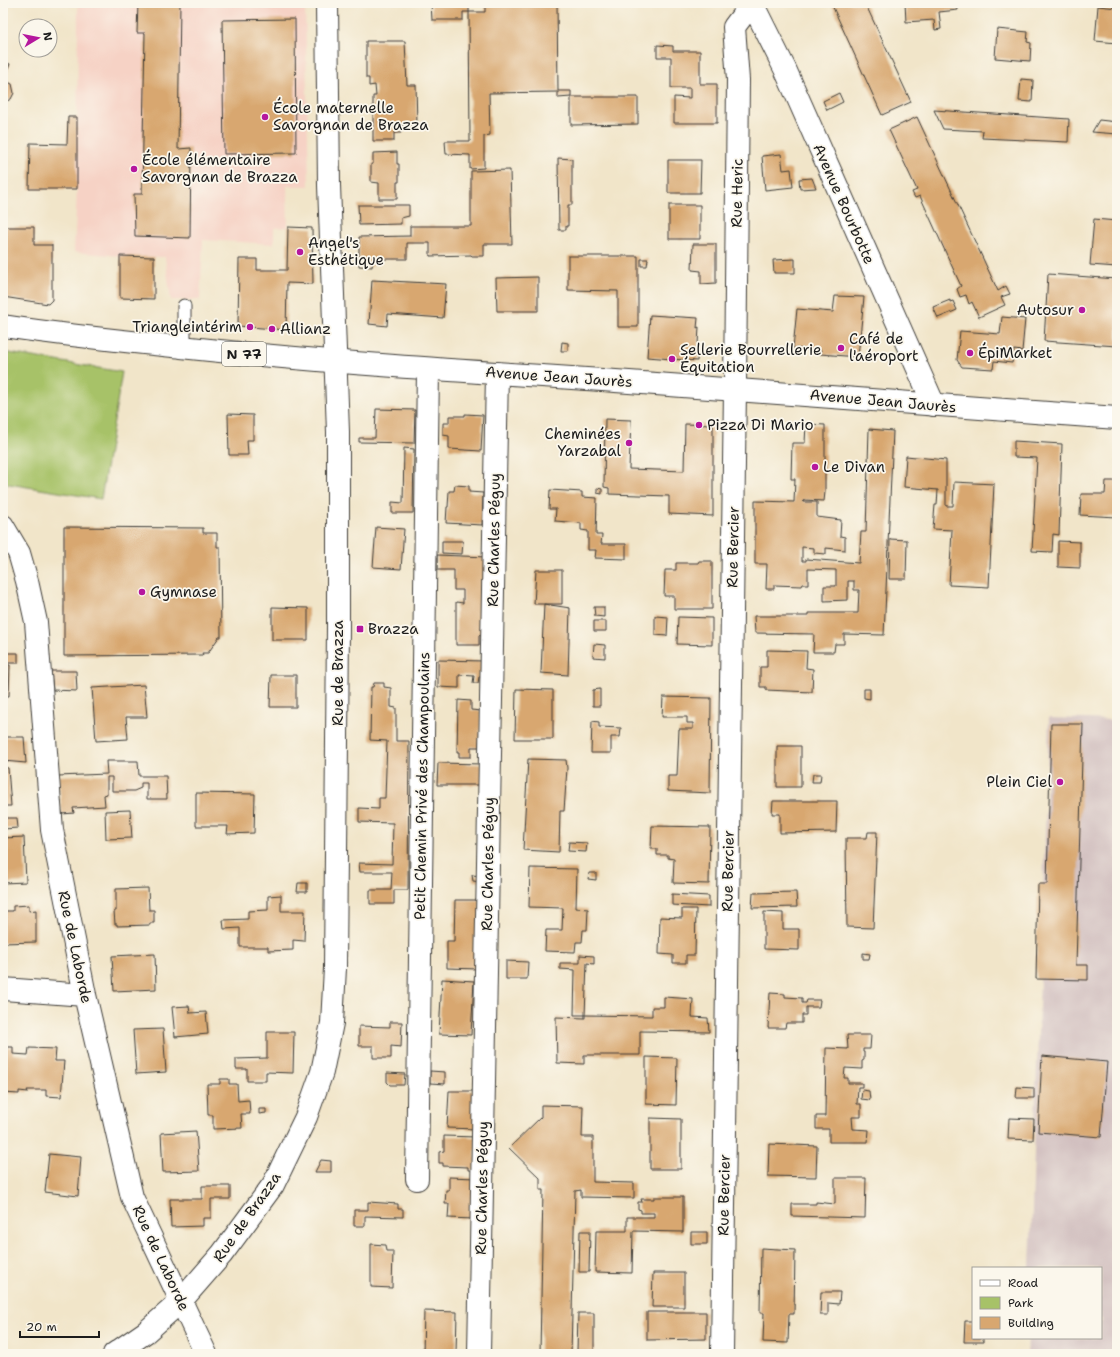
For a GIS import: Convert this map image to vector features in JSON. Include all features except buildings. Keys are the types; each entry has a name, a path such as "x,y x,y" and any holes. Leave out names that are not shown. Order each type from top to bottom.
{"street":[{"name":"Rue de Brazza","path":"114,1354 146,1332 182,1301 222,1254 273,1185 306,1118 322,1072 332,1023 335,968 338,432 329,186 328,3"},
{"name":"Rue Heric","path":"735,389 738,80 734,27 752,3"},
{"name":"Avenue Bourbotte","path":"752,3 785,69 934,405"},
{"name":"Avenue Jean Jaurès","path":"3,326 184,348 335,362 735,389 1117,418"},
{"name":"Petit Chemin Privé des Champoulains","path":"417,1179 428,369"},
{"name":"Rue Charles Péguy","path":"479,1354 497,373"},
{"name":"Rue Bercier","path":"722,1354 735,389"},
{"name":"Rue de Laborde","path":"3,526 19,553 36,622 52,830 85,995 132,1197 206,1354"},
{"path":"3,990 85,995"}],"lane":[{"path":"184,306 184,348"}],"shaded area":[{"name":"École élémentaire Savorgnan de Brazza","path":"78,3 305,3 309,186 287,186 288,227 274,228 274,244 203,240 200,300 171,300 165,257 120,256 74,252 77,189"},
{"path":"1049,718 1117,720 1117,1354 1027,1354 1028,1339 1102,1339 1102,1267 1030,1267"}],"green space":[{"path":"3,352 122,372 101,499 3,483"}],"place":[{"name":"École maternelle Savorgnan de Brazza","path":"265,117"},
{"name":"École élémentaire Savorgnan de Brazza","path":"134,169"},
{"name":"Angel's Esthétique","path":"300,252"},
{"name":"Autosur","path":"1082,310"},
{"name":"Triangleintérim","path":"250,327"},
{"name":"Allianz","path":"272,329"},
{"name":"Café de l'aéroport","path":"841,348"},
{"name":"ÉpiMarket","path":"970,353"},
{"name":"Sellerie Bourrellerie Équitation","path":"672,359"},
{"name":"Pizza Di Mario","path":"699,425"},
{"name":"Cheminées Yarzabal","path":"629,443"},
{"name":"Le Divan","path":"815,467"},
{"name":"Gymnase","path":"142,592"},
{"name":"Brazza","path":"360,629"},
{"name":"Plein Ciel","path":"1060,782"}]}
